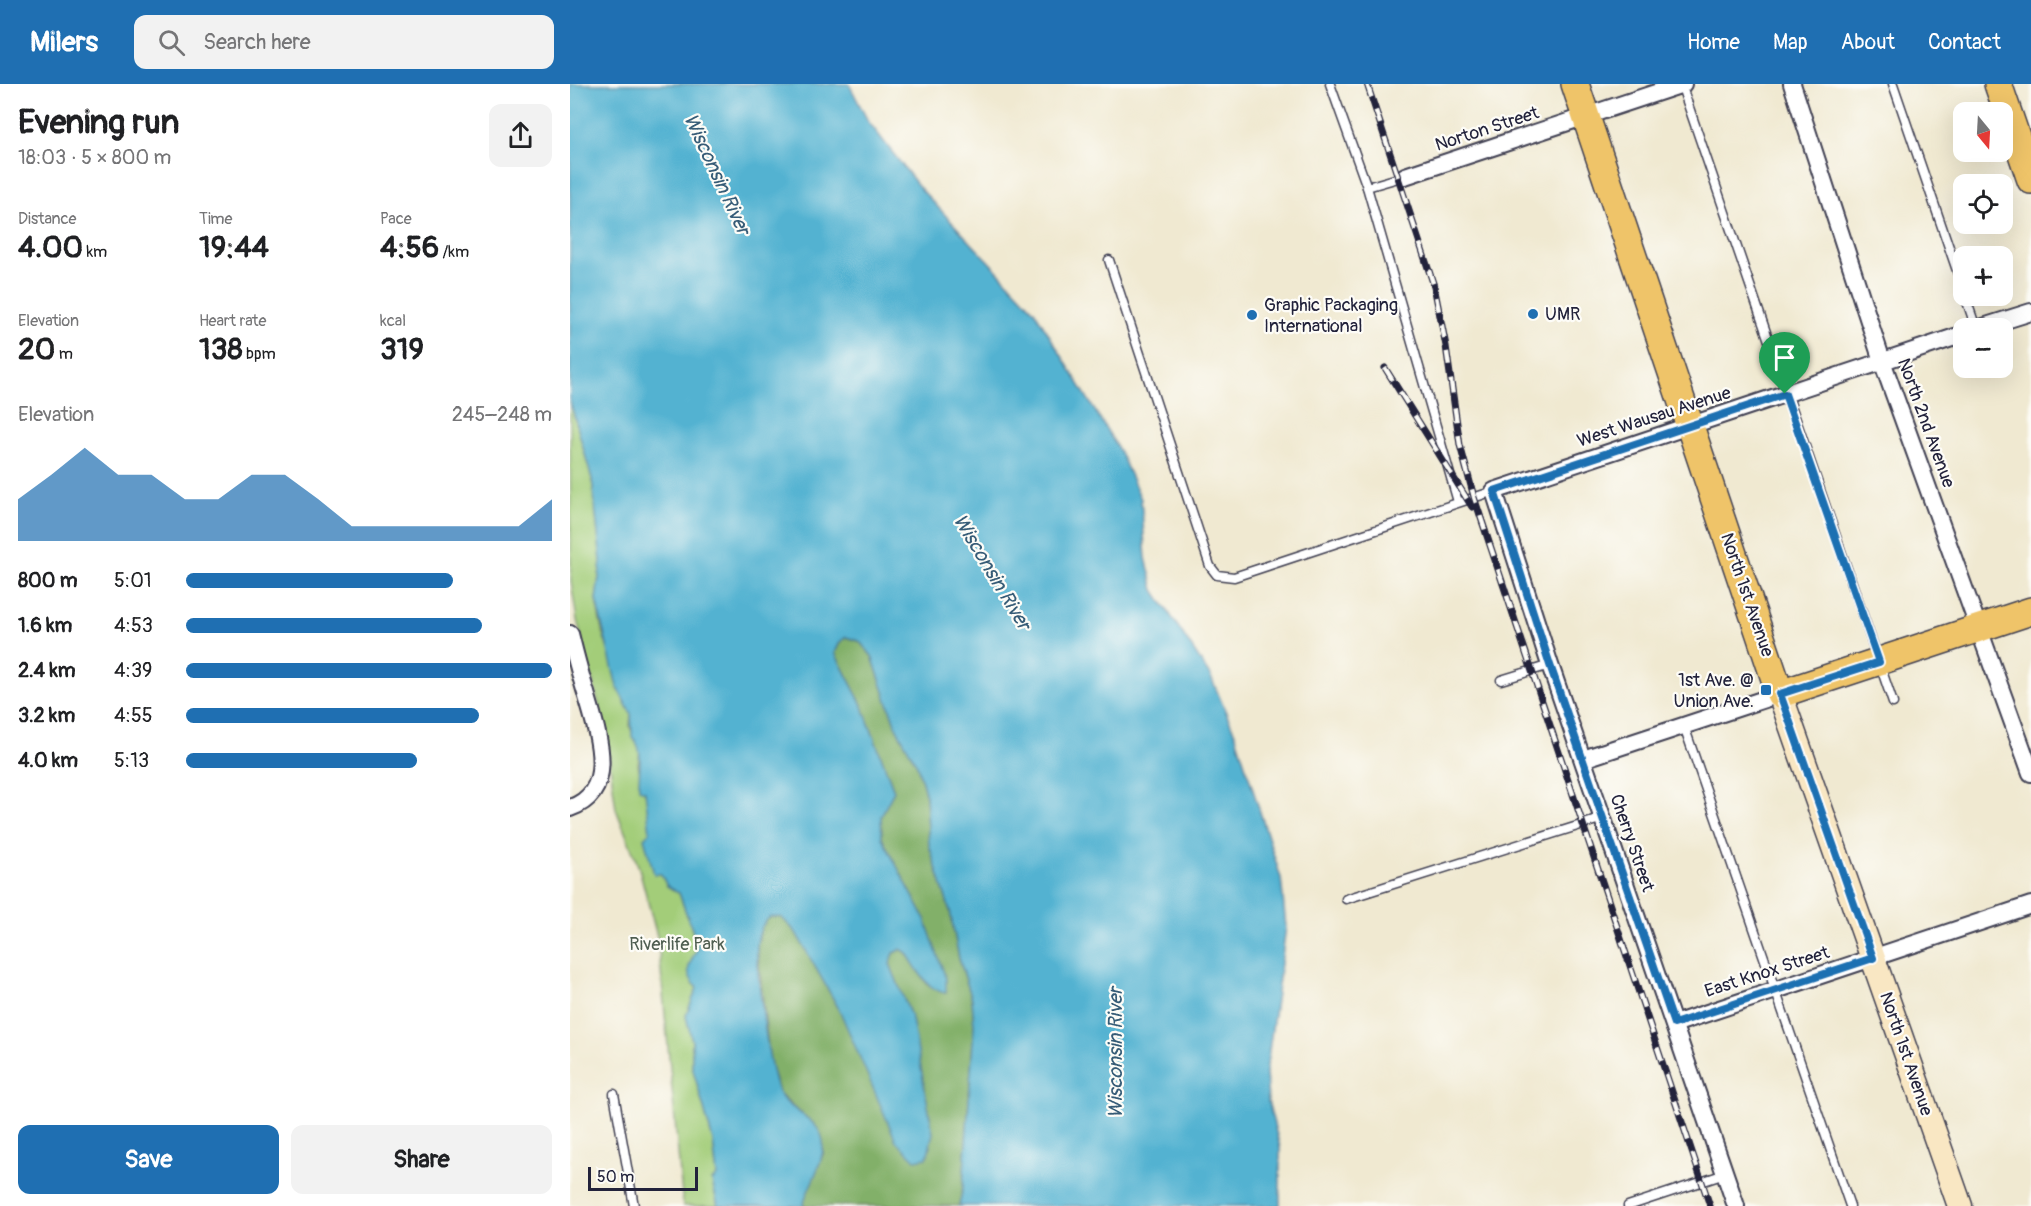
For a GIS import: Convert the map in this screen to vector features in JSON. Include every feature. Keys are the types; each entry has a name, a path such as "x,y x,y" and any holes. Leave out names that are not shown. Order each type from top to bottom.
{"main road":[{"name":"North 1st Avenue","path":"1575,84 1780,694"},
{"path":"1998,84 2031,180"},
{"path":"1780,694 2031,611"}],"street":[{"name":"Norton Street","path":"1405,176 1681,84"},
{"name":"North 2nd Avenue","path":"1791,84 1882,361 2031,773"},
{"path":"2011,318 2031,312"},
{"name":"West Wausau Avenue","path":"1494,491 1953,338"},
{"name":"Cherry Street","path":"1494,491 1550,665 1736,1206"},
{"path":"570,634 600,746 600,770 597,784 585,801 570,808"},
{"path":"1583,759 1780,694"},
{"name":"North 1st Avenue","path":"1780,694 1960,1206"},
{"name":"East Knox Street","path":"1674,1024 2031,905"}],"lane":[{"path":"1330,84 1367,188 1458,502"},
{"path":"1681,84 1785,394 1893,703"},
{"path":"1893,84 1953,259"},
{"path":"1367,188 1405,176"},
{"path":"1109,260 1207,555 1217,575 1234,577 1494,491"},
{"path":"1501,680 1550,665"},
{"path":"1684,726 1850,1206"},
{"path":"1346,899 1603,818"},
{"path":"614,1094 634,1206"},
{"path":"1628,1206 1725,1174"}],"green space":[{"name":"Riverlife Park","path":"570,401 592,479 601,561 596,600 602,631 615,670 617,687 631,714 630,727 640,751 638,765 648,804 650,833 661,874 667,886 679,893 698,946 692,983 697,988 686,1016 692,1041 692,1066 713,1141 717,1176 712,1181 718,1206 683,1206 658,940 639,868 616,809 606,734 577,620 571,581"},
{"path":"846,637 859,641 872,656 896,727 917,765 926,796 929,845 950,911 959,958 972,999 974,1026 963,1187 959,1206 803,1206 807,1189 824,1152 814,1124 780,1095 770,1065 757,946 762,923 770,917 781,917 795,931 839,1009 912,1019 890,964 894,953 901,949 906,952 927,984 946,993 925,919 882,838 881,816 894,791 862,705 835,653 840,642"}],"water":[{"name":"Wisconsin River","path":"570,84 849,84 868,121 920,188 1034,310 1119,450 1141,499 1146,558 1154,590 1211,677 1236,736 1281,878 1286,927 1266,1073 1268,1101 1280,1147 1280,1206 959,1206 963,1187 974,1026 972,999 959,958 950,911 929,845 926,796 917,765 896,727 872,656 859,641 846,637 840,642 835,653 862,705 894,791 881,816 882,838 925,919 946,979 946,993 927,983 906,952 901,949 894,953 890,964 912,1019 933,1133 927,1158 915,1160 896,1141 839,1009 795,931 781,917 770,917 760,929 757,957 772,1067 780,1095 811,1121 820,1133 823,1141 822,1156 803,1206 718,1206 712,1181 717,1176 713,1141 692,1066 692,1041 686,1016 697,988 688,971 698,946 679,893 667,886 661,874 654,874 644,838 650,832 645,791 639,789 640,754 632,737 631,714 617,687 596,600 601,561 592,479 570,401"}],"railway":[{"path":"1367,84 1434,286 1446,346 1460,445 1474,497 1710,1206"},
{"path":"1385,368 1472,507"}],"place":[{"name":"UMR","path":"1533,314"},
{"name":"Graphic Packaging International","path":"1252,315"},
{"name":"1st Ave. @ Union Ave.","path":"1766,690"}],"route":[{"path":"1785,394 1879,662 1780,694 1873,958 1674,1024 1550,665 1494,491 1785,394"}]}
